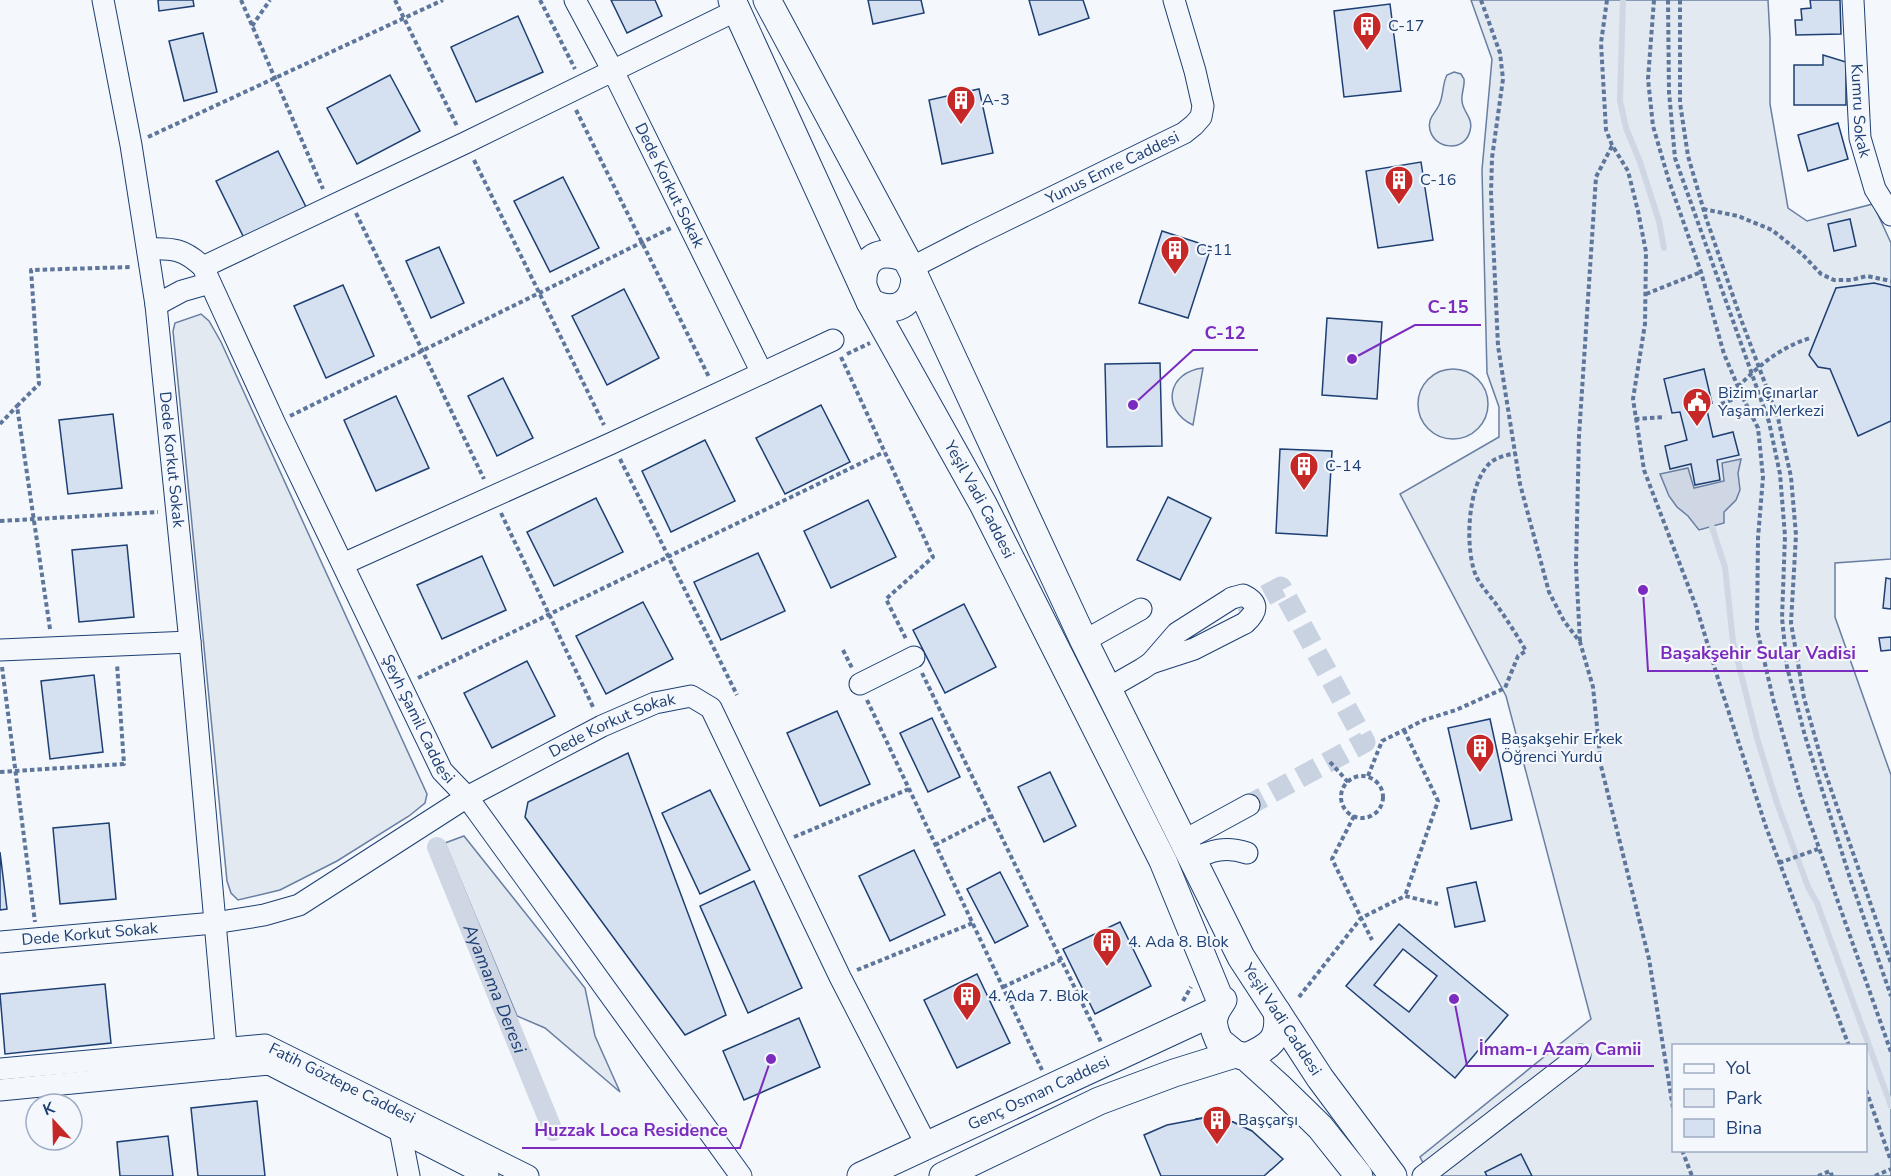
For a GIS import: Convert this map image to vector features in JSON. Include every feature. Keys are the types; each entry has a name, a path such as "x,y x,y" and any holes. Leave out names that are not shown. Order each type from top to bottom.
{"main road":[{"name":"Yeşil Vadi Caddesi","path":"767,0 910,267 1107,689 1241,957 1281,1002 1320,1078 1393,1176"},
{"name":"Yeşil Vadi Caddesi","path":"734,5 866,294 983,504 1163,861 1218,1006"},
{"path":"889,253 910,267 914,291 904,304 896,308 887,308 866,294 864,269 874,257 889,253"},
{"path":"1240,1056 1265,1049 1272,1042 1277,1033 1281,1002 1247,990 1228,995 1218,1006 1213,1021 1219,1041 1240,1056 1320,1127 1359,1176"},
{"name":"Genç Osman Caddesi","path":"861,1176 1218,1006"},
{"name":"Genç Osman Caddesi","path":"943,1176 1099,1101 1174,1073 1240,1056"}],"street":[{"name":"Dede Korkut Sokak","path":"103,0 131,145 156,305 190,642 214,923"},
{"name":"Dede Korkut Sokak","path":"575,0 688,220 762,373"},
{"name":"Yunus Emre Caddesi","path":"910,267 1184,133 1194,125 1201,117 1203,106 1174,0"},
{"name":"Kumru Sokak","path":"1853,0 1860,138 1875,189 1891,215"},
{"path":"156,305 340,203 613,71 734,5"},
{"path":"150,258 165,248 182,251 193,258 207,275"},
{"name":"Şeyh Şamil Caddesi","path":"207,275 275,424 442,771 467,797 741,1176"},
{"path":"343,564 762,373 837,349"},
{"path":"1243,595 1252,601 1255,607 1254,615 1245,623 1194,649 1151,663 1177,633 1232,598 1243,595"},
{"path":"1084,641 1141,609"},
{"path":"1,656 53,648 190,642"},
{"path":"1107,689 1151,663 1180,642"},
{"path":"860,684 915,657"},
{"name":"Dede Korkut Sokak","path":"0,942 214,923 264,915 300,905 467,797 602,726 655,703 691,696 711,708 840,977 926,1144"},
{"path":"1188,851 1250,805"},
{"path":"1188,851 1208,852 1236,849 1247,853"},
{"path":"214,923 227,1058"},
{"name":"Fatih Göztepe Caddesi","path":"0,1090 227,1058 265,1045 403,1123 488,1176"},
{"path":"1423,1176 1580,1055"},
{"name":"Fatih Göztepe Caddesi","path":"0,1069 227,1058"},
{"path":"403,1123 409,1176"},
{"name":"Fatih Göztepe Caddesi","path":"403,1123 528,1176"}],"path":[{"path":"241,0 274,78 422,351 602,726"},
{"path":"252,26 270,0"},
{"path":"395,0 737,695"},
{"path":"131,145 443,0"},
{"path":"540,0 575,89 641,242 717,394"},
{"path":"1481,0 1500,53 1503,79 1492,158 1491,193 1498,346 1520,484 1549,592 1564,621 1580,642"},
{"path":"1607,0 1600,43 1606,130 1612,145 1628,171 1646,252 1645,324 1633,399 1644,470 1697,609 1766,827 1848,1044"},
{"path":"1654,0 1648,79 1653,126 1669,181 1701,272 1724,354 1758,428 1763,477 1758,538 1757,629 1774,703 1801,797 1891,1052"},
{"path":"1668,0 1669,92 1675,158 1769,422 1780,474 1785,536 1782,618 1787,667 1805,736 1850,878 1891,996"},
{"path":"1680,0 1680,103 1688,156 1703,209 1778,418 1791,477 1796,535 1791,623 1804,698 1824,769 1891,963"},
{"path":"1612,145 1596,177 1579,436 1576,566 1580,642 1593,687 1601,766 1649,959 1672,1102"},
{"path":"1703,209 1738,216 1772,230 1802,254 1821,274 1834,280 1851,280 1867,276 1891,281"},
{"path":"275,424 688,220"},
{"path":"0,424 39,384 31,270 150,258"},
{"path":"1646,294 1701,272"},
{"path":"1738,387 1751,373 1780,350 1810,338"},
{"path":"878,339 837,349 933,557 886,598 1102,1045"},
{"path":"1721,404 1742,396"},
{"path":"17,406 53,648"},
{"path":"1635,419 1665,417"},
{"path":"401,686 884,452"},
{"path":"1368,776 1382,741 1424,720 1456,710 1505,688 1518,656 1526,651 1478,578 1472,561 1470,533 1473,498 1480,474 1492,461 1516,453"},
{"path":"0,521 177,511"},
{"path":"0,772 124,764 116,644"},
{"path":"843,650 1043,1073"},
{"path":"1,656 38,940"},
{"path":"1404,730 1438,801 1406,896"},
{"path":"1330,762 1348,782"},
{"path":"1368,776 1380,785 1384,799 1378,812 1367,818 1354,816 1344,808 1341,802 1343,788 1348,782 1354,777 1368,776"},
{"path":"777,844 909,789"},
{"path":"935,844 991,816"},
{"path":"1354,816 1332,859 1372,940"},
{"path":"1779,862 1819,849"},
{"path":"1281,1002 1361,918 1406,896 1438,904"},
{"path":"840,977 973,923"},
{"path":"1003,987 1061,960"},
{"path":"1178,1008 1191,986"},
{"path":"1867,1093 1891,1161"},
{"path":"1683,1152 1692,1176"},
{"path":"1875,1176 1891,1170"},
{"path":"1818,1176 1830,1171 1832,1176"}],"green space":[{"path":"1471,0 1768,0 1770,104 1788,208 1807,221 1873,204 1891,243 1891,559 1835,563 1835,617 1891,775 1891,1176 1430,1176 1420,1157 1591,1019 1506,696 1400,494 1499,437 1499,407 1487,373 1482,170 1492,59"},
{"path":"1454,72 1461,74 1464,79 1462,101 1471,126 1467,138 1462,143 1450,146 1438,142 1433,137 1429,126 1430,119 1441,101 1447,75"},
{"path":"201,314 209,321 221,342 427,794 425,803 409,816 337,861 280,890 238,900 231,893 227,881 173,331 175,323"},
{"path":"1203,368 1193,425 1176,410 1172,392 1182,376"},
{"path":"1453,369 1472,375 1482,385 1488,404 1482,423 1472,433 1453,439 1434,433 1424,423 1418,404 1424,385 1434,375"},
{"path":"464,836 585,988 595,1036 620,1092 545,1028 517,1016 445,843"}],"shaded area":[{"path":"1741,459 1738,473 1740,490 1736,500 1724,512 1724,523 1699,530 1669,496 1660,474 1688,468 1694,488 1724,481 1722,463"}],"building":[{"path":"158,0 193,0 194,6 159,11"},
{"path":"611,0 655,0 662,16 627,33"},
{"path":"868,0 921,0 924,13 873,24"},
{"path":"1029,0 1083,0 1089,18 1039,35"},
{"path":"1810,0 1840,0 1841,34 1796,35 1795,20 1802,20 1801,9 1811,8"},
{"name":"C-17","path":"1390,4 1401,91 1344,97 1334,11"},
{"path":"518,16 543,72 476,102 451,47"},
{"path":"203,33 217,92 184,101 169,41"},
{"path":"1823,55 1846,62 1846,105 1794,105 1794,65 1823,65"},
{"path":"390,75 420,131 357,164 327,108"},
{"name":"A-3","path":"979,89 993,153 942,164 929,100"},
{"path":"1838,123 1848,159 1808,171 1798,135"},
{"path":"278,151 306,207 244,238 216,181"},
{"name":"C-16","path":"1421,162 1433,240 1378,248 1366,171"},
{"path":"563,177 599,248 550,272 514,201"},
{"path":"1850,219 1856,246 1834,251 1828,224"},
{"name":"C-11","path":"1162,231 1211,247 1188,318 1139,303"},
{"path":"439,247 464,303 431,318 406,261"},
{"path":"1874,283 1891,287 1891,421 1858,436 1830,369 1818,367 1809,355 1836,288"},
{"path":"343,285 374,356 326,378 294,306"},
{"path":"624,289 659,358 607,385 572,316"},
{"path":"1327,318 1382,322 1377,399 1322,395"},
{"path":"1160,363 1162,446 1107,447 1105,364"},
{"name":"Bizim Çınarlar Yaşam Merkezi","path":"1704,369 1712,403 1706,406 1713,437 1733,432 1739,455 1717,460 1720,480 1695,485 1691,464 1670,469 1665,446 1687,440 1680,412 1672,413 1664,379"},
{"path":"503,378 533,438 497,456 468,396"},
{"path":"396,396 429,468 376,491 344,420"},
{"path":"821,405 850,462 785,494 756,438"},
{"path":"113,414 122,488 68,494 59,420"},
{"path":"705,440 735,501 671,532 642,471"},
{"name":"C-14","path":"1280,449 1332,451 1327,536 1276,533"},
{"path":"1168,497 1211,518 1180,580 1137,560"},
{"path":"596,498 623,552 554,586 527,532"},
{"path":"868,500 896,557 831,588 804,531"},
{"path":"127,545 134,617 79,622 72,550"},
{"path":"758,553 785,611 721,640 694,582"},
{"path":"482,556 506,610 442,639 417,585"},
{"path":"1886,578 1891,579 1891,609 1883,608"},
{"path":"643,602 673,659 606,694 576,636"},
{"path":"964,604 996,667 945,693 913,630"},
{"path":"1891,637 1891,650 1881,651 1879,638"},
{"path":"527,661 555,716 492,748 464,693"},
{"path":"94,675 103,752 50,759 41,681"},
{"path":"837,711 870,784 820,806 787,733"},
{"path":"932,718 960,777 928,792 900,733"},
{"name":"Başakşehir Erkek Öğrenci Yurdu","path":"1490,719 1512,820 1471,829 1448,728"},
{"path":"628,753 726,1015 685,1035 525,817 528,802"},
{"path":"1050,772 1076,826 1044,842 1018,787"},
{"path":"710,790 750,870 700,894 662,813"},
{"path":"109,823 116,899 60,904 53,828"},
{"path":"914,850 945,915 890,941 859,876"},
{"path":"0,852 7,909 0,910"},
{"path":"1000,872 1028,926 995,943 967,889"},
{"path":"754,881 802,988 748,1013 700,906"},
{"path":"1476,882 1485,921 1455,927 1447,888"},
{"name":"4. Ada 8. Blok","path":"1120,922 1151,986 1095,1014 1063,949"},
{"path":"1399,924 1508,1015 1455,1078 1346,986","holes":["1403,949 1437,976 1409,1012 1374,985"]},
{"name":"4. Ada 7. Blok","path":"977,974 1010,1043 957,1068 924,1000"},
{"path":"105,984 111,1043 5,1054 0,994"},
{"path":"799,1018 820,1067 744,1100 723,1051"},
{"path":"257,1101 265,1176 198,1176 191,1108"},
{"name":"Başçarşı","path":"1209,1117 1233,1122 1252,1131 1244,1150 1264,1165 1255,1176 1186,1176 1175,1151 1179,1150 1178,1146 1196,1143 1196,1119"},
{"path":"1209,1117 1233,1122 1252,1131 1283,1159 1264,1176 1161,1176 1144,1135 1167,1125"},
{"path":"168,1136 173,1176 120,1176 117,1142"},
{"path":"1521,1154 1532,1176 1487,1176 1485,1172"}],"waterway":[{"path":"1623,0 1620,101 1626,128 1640,162 1659,221 1664,248"},
{"path":"1712,527 1725,567 1733,642 1757,738 1777,803 1808,887 1817,903 1891,1106"},
{"name":"Ayamama Deresi","path":"437,847 553,1131"}],"tunnel":[{"path":"1238,610 1281,587 1365,742 1249,805"}],"place":[{"name":"C-17","path":"1367,52"},
{"name":"A-3","path":"961,126"},
{"name":"C-16","path":"1399,206"},
{"name":"C-11","path":"1175,276"},
{"name":"C-15","path":"1352,359"},
{"name":"C-12","path":"1133,405"},
{"name":"Bizim Çınarlar Yaşam Merkezi","path":"1697,428"},
{"name":"C-14","path":"1304,492"},
{"name":"Başakşehir Sular Vadisi","path":"1643,590"},
{"name":"Başakşehir Erkek Öğrenci Yurdu","path":"1480,774"},
{"name":"4. Ada 8. Blok","path":"1107,968"},
{"name":"İmam-ı Azam Camii","path":"1454,999"},
{"name":"4. Ada 7. Blok","path":"967,1022"},
{"name":"Huzzak Loca Residence","path":"771,1059"},
{"name":"Başçarşı","path":"1217,1146"}]}
